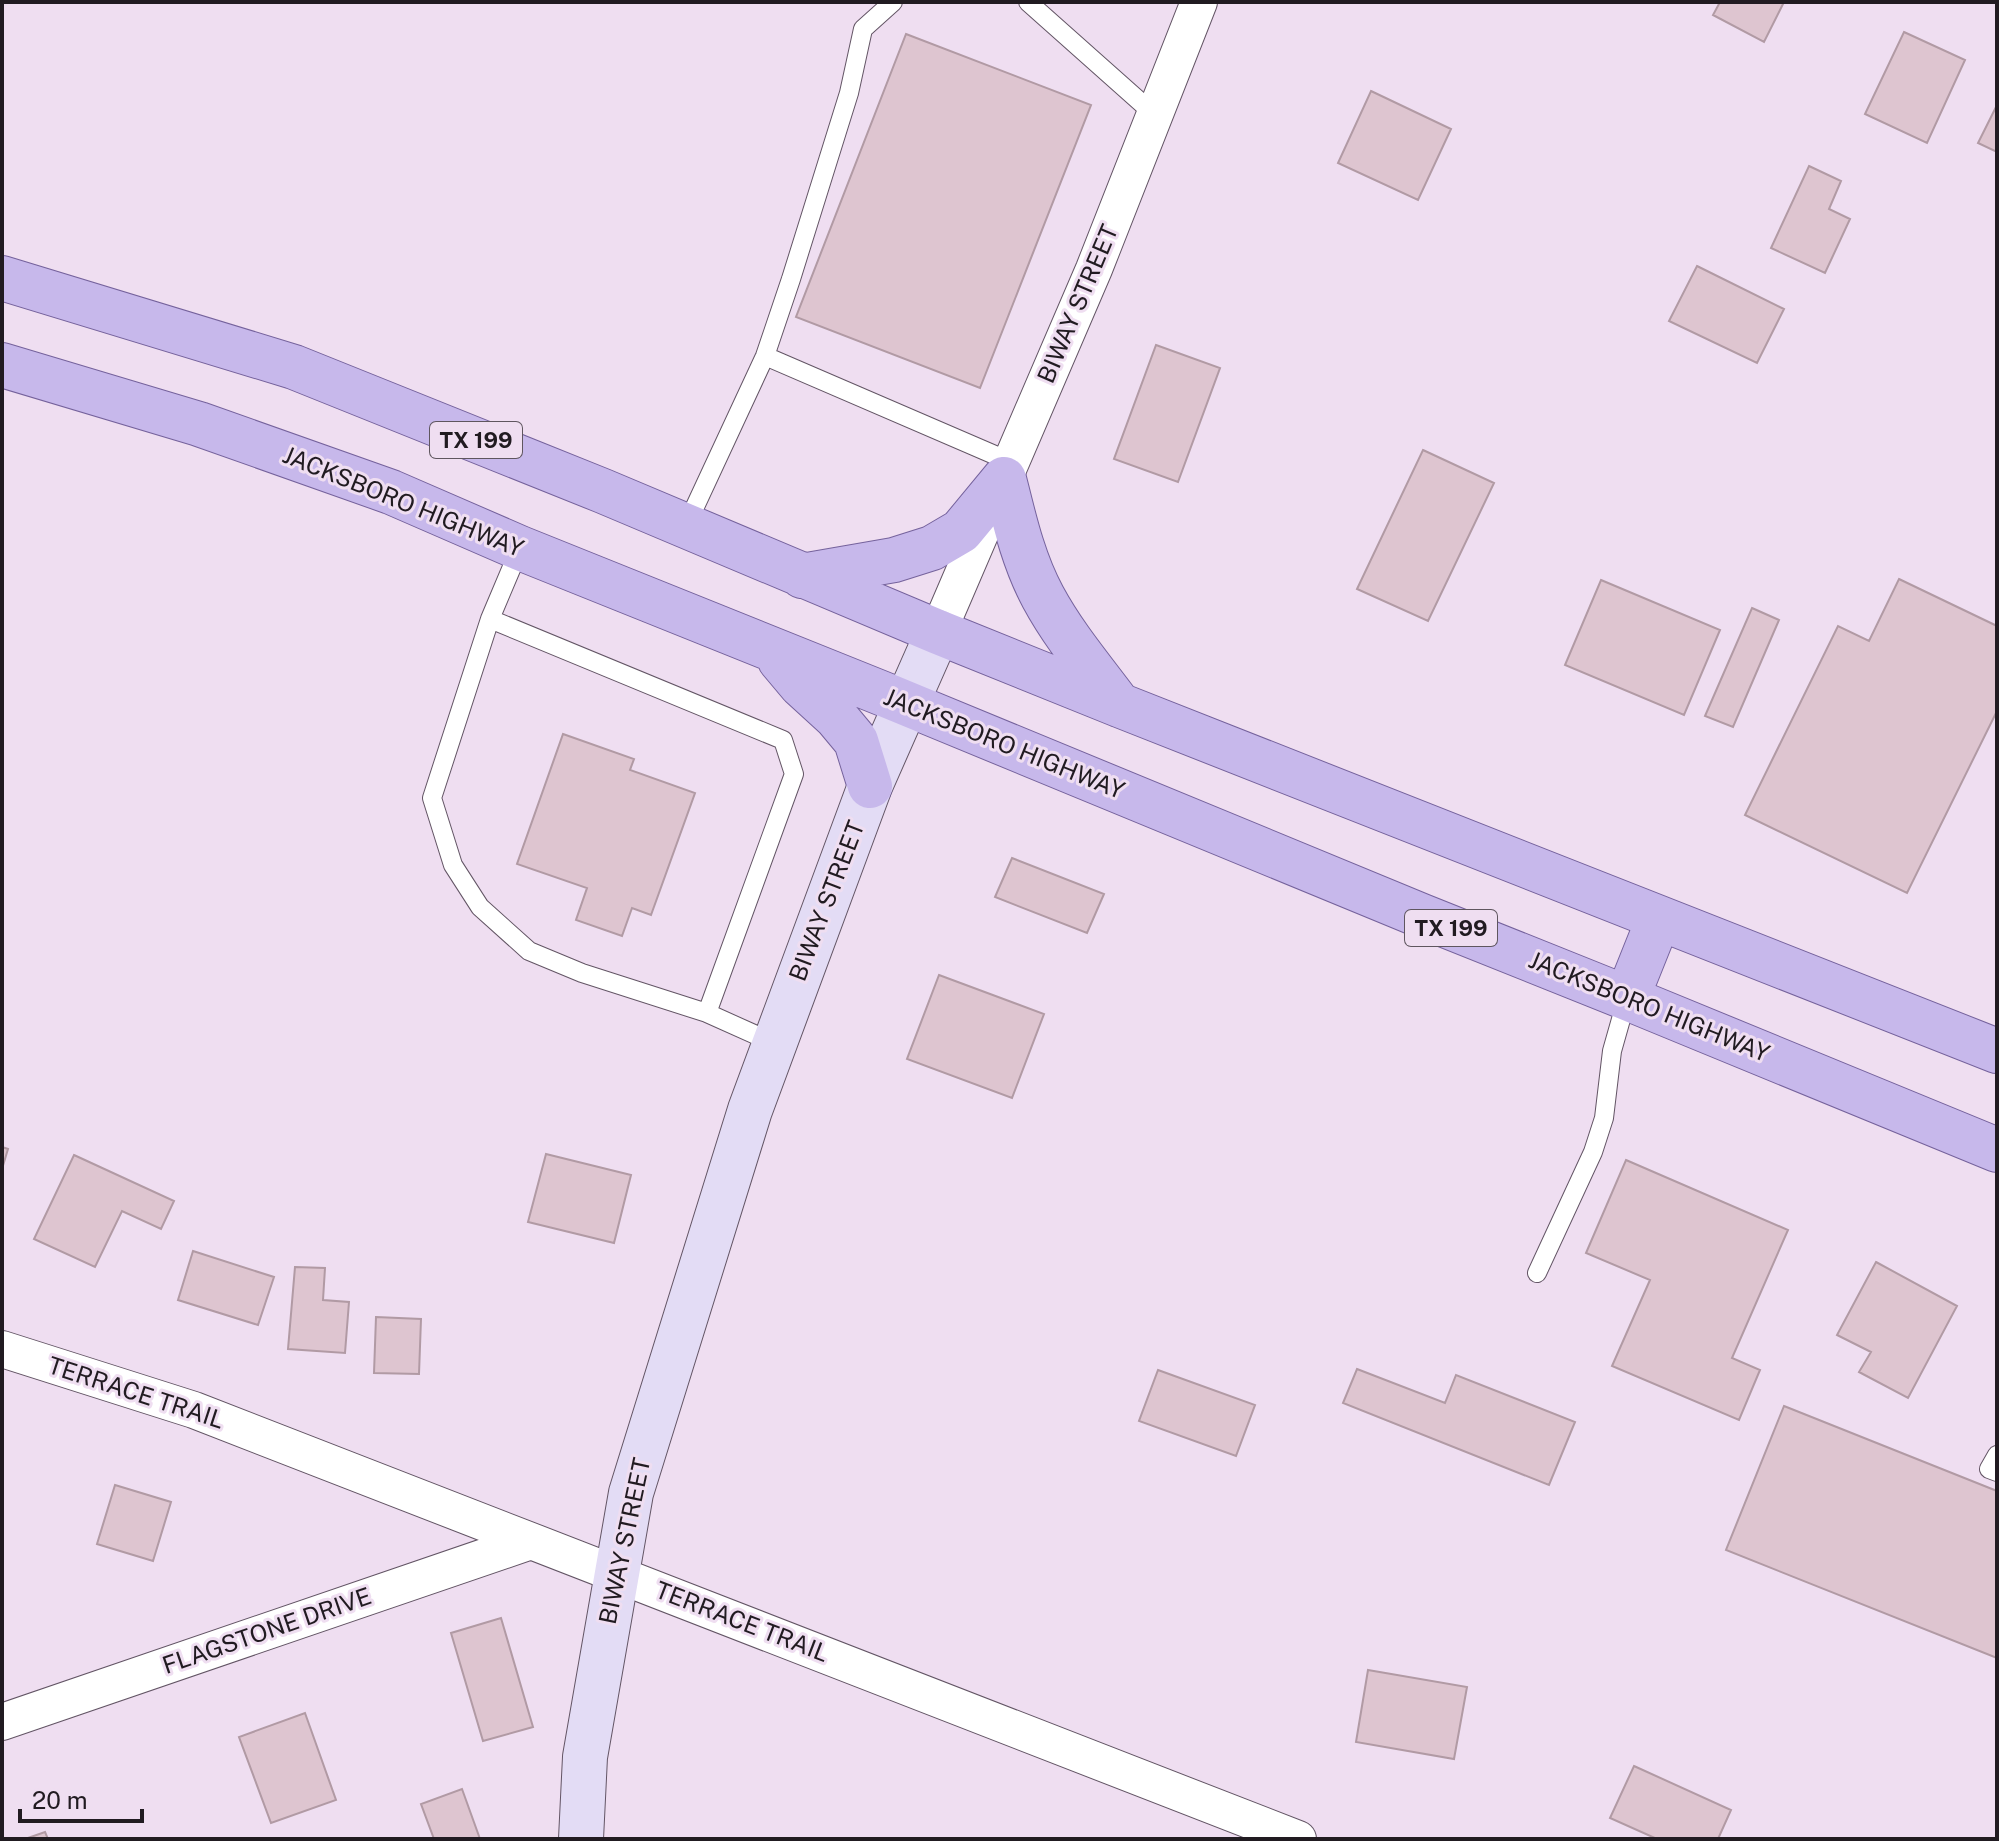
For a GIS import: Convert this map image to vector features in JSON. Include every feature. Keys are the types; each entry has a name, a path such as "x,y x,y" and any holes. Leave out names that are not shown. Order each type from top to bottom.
{"main road":[{"name":"TX 199","path":"2,278 294,367 603,491 1119,705 1997,1051"},
{"name":"JACKSBORO HIGHWAY","path":"2,365 199,424 391,492 520,548 1997,1150"},
{"path":"802,576 894,560 932,548 961,531 1007,470"},
{"path":"1007,470 1020,545 1043,597 1119,705"},
{"path":"770,649 856,741 870,786"},
{"path":"1627,998 1659,918"}],"street":[{"name":"BIWAY STREET","path":"581,1839 585,1757 631,1493 750,1110 870,786 1094,269 1199,2"},
{"name":"TERRACE TRAIL","path":"2,1349 194,1410 1298,1839"},
{"name":"FLAGSTONE DRIVE","path":"2,1722 531,1541"}],"lane":[{"path":"686,526 765,356 849,93 863,29 893,2"},
{"path":"1028,2 1155,115"},
{"path":"765,356 1007,470"},
{"path":"520,548 490,619 432,798 453,865 480,907 529,951 582,973 707,1013 774,1043"},
{"path":"490,619 783,740 794,774 707,1013"},
{"path":"1537,1273 1593,1152 1604,1118 1612,1051 1627,998"},
{"path":"1997,1455 1989,1469 1997,1472"}],"building":[{"path":"1720,2 1784,2 1764,42 1713,15"},
{"path":"1904,32 1965,60 1927,143 1865,114"},
{"path":"906,34 1091,105 980,388 796,317"},
{"path":"1371,91 1451,129 1418,200 1338,163"},
{"path":"1997,105 1997,152 1978,143"},
{"path":"1809,166 1841,181 1829,209 1850,219 1825,273 1771,248"},
{"path":"1697,266 1784,309 1757,363 1669,321"},
{"path":"1156,345 1220,368 1178,482 1114,459"},
{"path":"1423,450 1494,483 1428,621 1357,589"},
{"path":"1899,579 1997,626 1997,711 1907,893 1745,815 1838,626 1869,641"},
{"path":"1601,580 1720,630 1684,715 1565,665"},
{"path":"1752,608 1779,620 1733,727 1705,716"},
{"path":"563,734 634,759 630,770 695,793 651,915 632,908 622,936 576,920 587,888 517,864"},
{"path":"1012,858 1104,894 1087,933 995,897"},
{"path":"939,975 1044,1014 1012,1098 907,1059"},
{"path":"2,1147 8,1149 2,1169"},
{"path":"546,1154 631,1175 614,1243 528,1222"},
{"path":"74,1155 174,1201 161,1229 122,1211 95,1267 34,1239"},
{"path":"1626,1160 1788,1230 1732,1358 1760,1370 1739,1420 1612,1366 1650,1280 1586,1253"},
{"path":"193,1251 274,1277 258,1325 178,1300"},
{"path":"1876,1262 1957,1306 1908,1398 1859,1372 1871,1352 1837,1335"},
{"path":"295,1267 325,1268 323,1300 349,1302 345,1353 288,1349"},
{"path":"376,1317 421,1319 419,1374 374,1373"},
{"path":"1357,1369 1445,1403 1456,1375 1575,1422 1549,1485 1343,1403"},
{"path":"1158,1370 1255,1405 1236,1456 1139,1421"},
{"path":"1784,1406 1997,1491 1997,1658 1726,1550"},
{"path":"115,1485 171,1502 153,1561 97,1544"},
{"path":"501,1618 533,1727 483,1741 451,1633"},
{"path":"1368,1670 1467,1687 1454,1759 1356,1742"},
{"path":"305,1713 336,1800 271,1823 239,1737"},
{"path":"1634,1766 1731,1810 1718,1839 1657,1839 1610,1818"},
{"path":"462,1789 480,1839 434,1839 421,1804"},
{"path":"45,1832 48,1839 25,1839"}]}
